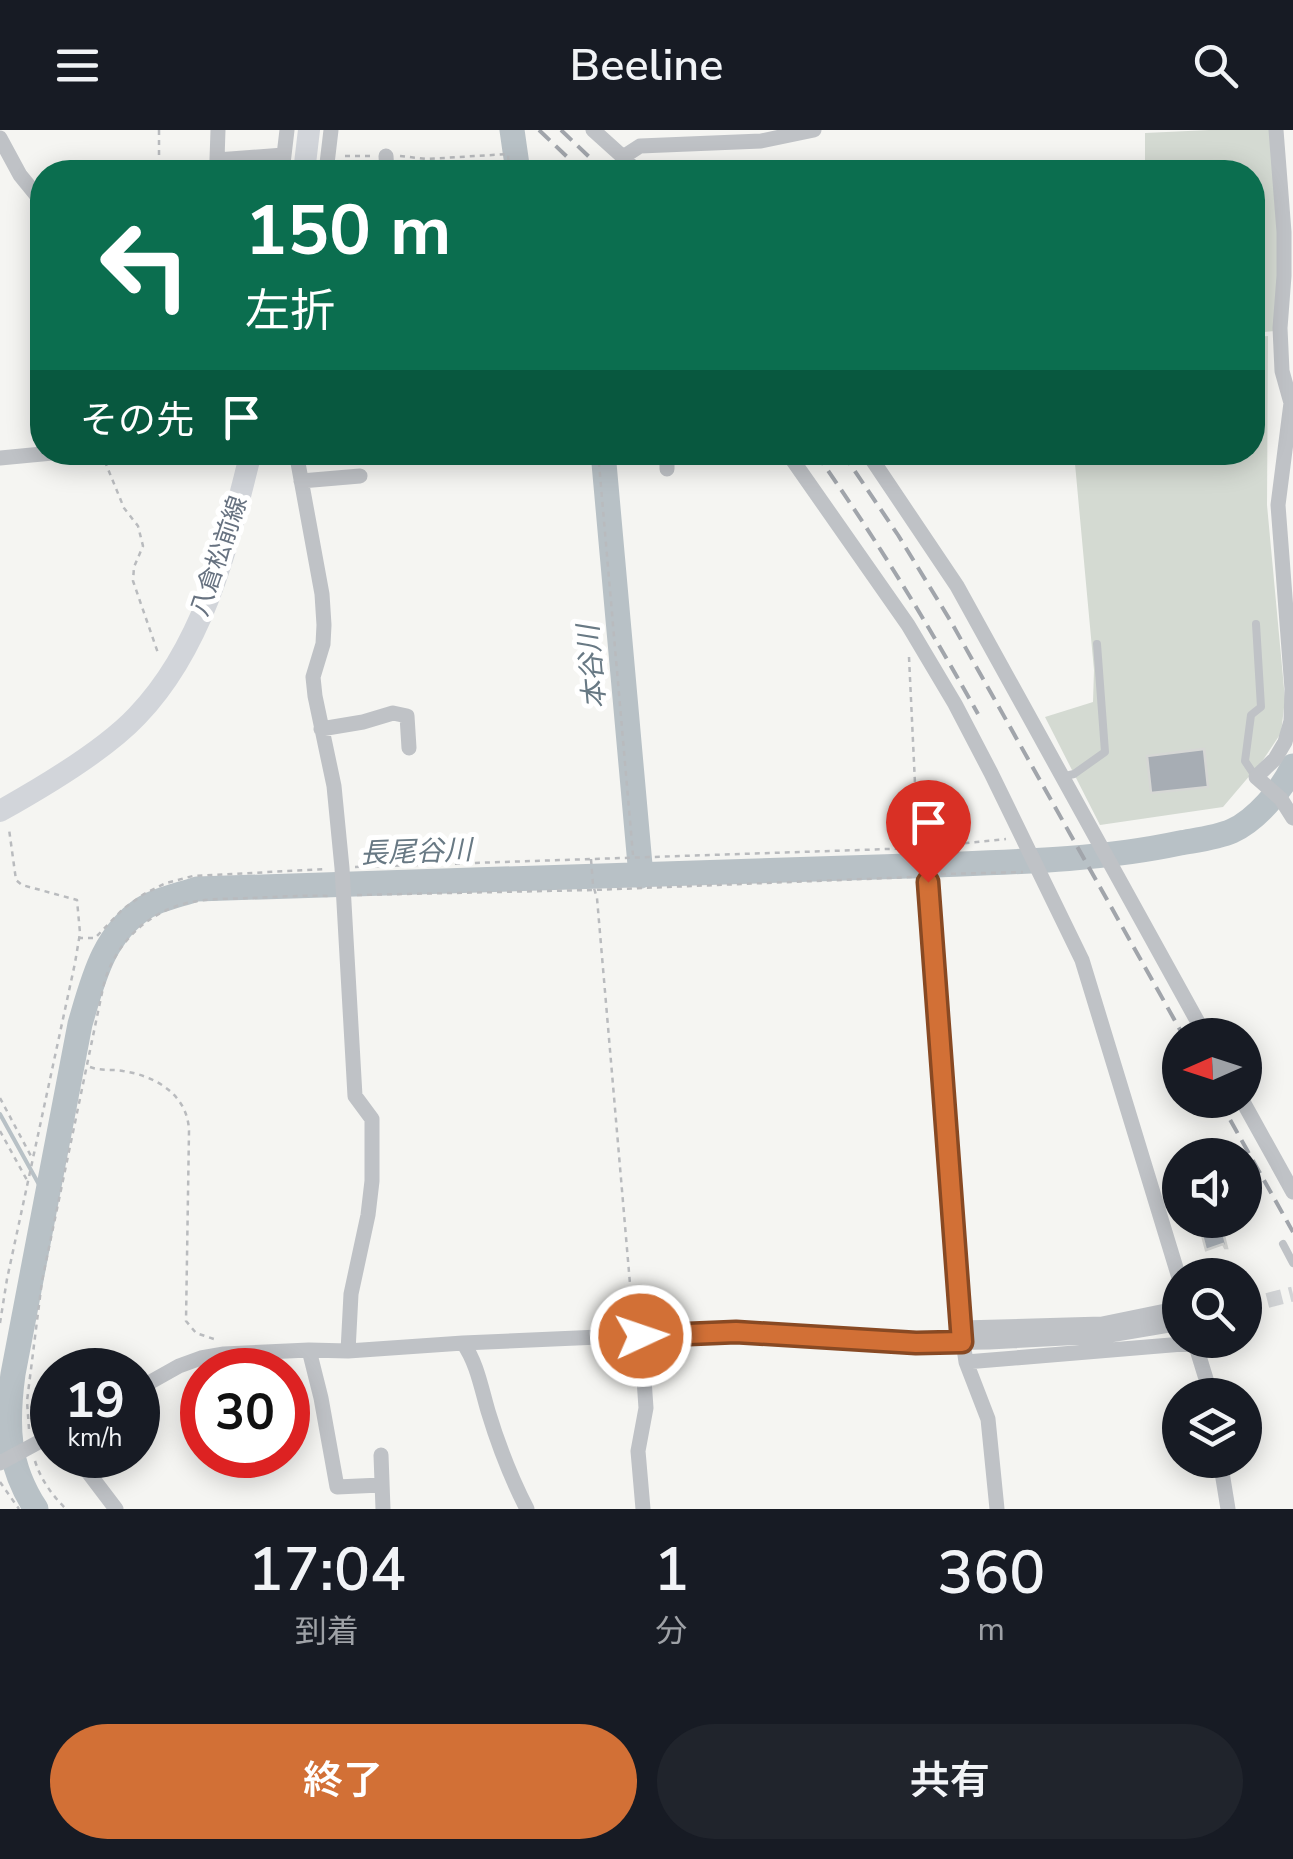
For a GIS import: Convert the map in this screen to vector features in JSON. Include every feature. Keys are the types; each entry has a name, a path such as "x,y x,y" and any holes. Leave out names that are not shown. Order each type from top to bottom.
{"main road":[{"path":"305,160 309,130"},
{"name":"八倉松前線","path":"2,810 98,750 138,715 173,670 209,600 248,465"}],"street":[{"path":"218,130 217,160 284,155"},
{"path":"283,160 287,130"},
{"path":"327,160 331,130"},
{"path":"593,130 626,160"},
{"path":"623,157 640,146 761,141 814,130"},
{"path":"1276,130 1284,232 1282,372 1292,402 1278,506 1292,688 1285,742 1258,779 1281,800 1293,818"},
{"path":"0,138 30,187"},
{"path":"0,458 30,455"},
{"path":"299,465 322,594 324,626 314,677 334,786 355,1096 372,1120 370,1199 351,1294 348,1350"},
{"path":"796,465 908,625 954,704 1039,869 1082,960 1173,1258"},
{"path":"876,465 957,586 1195,1018"},
{"path":"302,481 360,476"},
{"path":"321,729 393,712 407,716 409,748"},
{"path":"927,876 962,1335 966,1362 988,1419 997,1509"},
{"path":"1252,1118 1293,1192"},
{"path":"310,1350 736,1332 916,1343 962,1335 1102,1324 1162,1312"},
{"path":"962,1335 1104,1336 1162,1326"},
{"path":"638,1336 646,1408 638,1451 643,1509"},
{"path":"463,1343 472,1356 490,1416 527,1509"},
{"path":"966,1362 1162,1345"},
{"path":"310,1357 336,1487 381,1485"},
{"path":"0,1462 30,1446"},
{"path":"380,1455 383,1509"},
{"path":"92,1478 116,1509"},
{"path":"1223,1478 1228,1509"}],"lane":[{"path":"1256,624 1261,707 1251,715 1246,761 1258,779"},
{"path":"1061,776 1074,774 1105,752 1097,644"},
{"path":"1282,1244 1293,1263"}],"path":[{"path":"159,130 159,160"},
{"path":"419,160 508,154 509,160"},
{"path":"106,465 124,508 138,526 142,546 133,580 166,679"},
{"path":"599,465 633,856"},
{"path":"908,625 918,850 927,876"},
{"path":"0,1323 78,938 80,908 77,900 16,880 2,810"},
{"path":"78,938 95,938 122,908 144,894 194,876 633,856 918,850 1023,838"},
{"path":"591,858 638,1336"},
{"path":"66,1509 39,1474 27,1448 34,1336 103,988 122,945 151,920 176,907 204,900 1039,869"},
{"path":"87,1066 121,1070 153,1082 174,1093 186,1110 186,1321 196,1333 214,1338 214,1348"},
{"path":"0,1098 33,1162"},
{"path":"0,1131 28,1182"},
{"path":"0,1482 20,1509"}],"shaded area":[{"path":"1274,130 1281,265 1274,331 1265,332 1265,160 1145,160 1145,133"},
{"path":"1268,336 1267,505 1285,699 1281,733 1223,807 1100,825 1045,717 1093,702 1094,670 1075,465 1265,465"}],"building":[{"path":"1204,749 1208,787 1151,793 1147,756"},
{"path":"1203,1238 1224,1238 1227,1248 1223,1244 1206,1250"}],"waterway":[{"name":"本谷川","path":"512,130 516,160"},
{"name":"本谷川","path":"604,465 641,876"},
{"name":"長尾谷川","path":"36,1509 19,1477 11,1444 13,1374 80,1024 109,945 144,908 197,889 976,863 1113,854 1232,831 1267,803 1293,766"},
{"path":"0,1114 47,1199"}],"tunnel":[{"path":"1262,1302 1293,1294"}],"railway":[{"path":"539,130 570,160"},
{"path":"561,130 592,160"},
{"path":"824,465 900,581 978,714"},
{"path":"851,465 950,620 1173,1018"},
{"path":"1229,1118 1293,1232"}],"route":[{"path":"641,1336 736,1332 916,1343 962,1342 928,882"}]}
